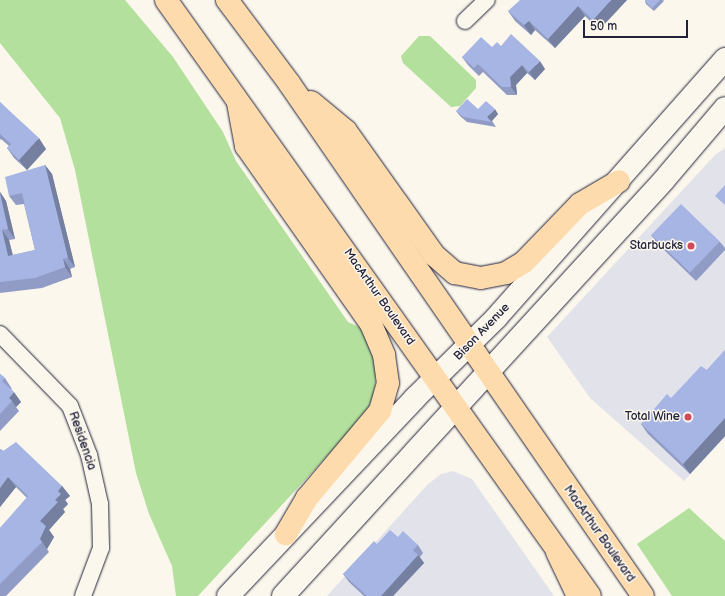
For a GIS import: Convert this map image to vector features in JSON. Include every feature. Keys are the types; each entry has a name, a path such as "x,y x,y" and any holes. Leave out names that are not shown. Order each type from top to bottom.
{"main road":[{"name":"MacArthur Boulevard","path":"166,0 436,377 557,552 590,596"},
{"name":"MacArthur Boulevard","path":"227,0 289,83 470,345 486,372 643,596"},
{"name":"Bison Avenue","path":"228,596 436,377 470,345 619,181 725,59"},
{"path":"289,83 346,131 434,255 455,273 481,278 506,273 524,262 580,204 619,181"},
{"path":"236,96 246,146 371,324 384,355 388,383 380,411 307,498 286,534"},
{"path":"284,596 455,405 664,180 725,108"},
{"path":"557,552 578,596"},
{"path":"239,596 252,570"}],"street":[{"path":"465,21 487,0"},
{"name":"Residencia","path":"0,334 70,406 90,455 100,504 101,548 83,596"}],"shaded area":[{"path":"725,148 725,437 684,481 590,398 547,337 715,155"},
{"path":"453,471 472,479 554,596 327,596 427,485 441,474"}],"green space":[{"path":"0,0 125,0 173,57 223,132 236,161 348,322 362,328 377,364 374,395 364,416 198,596 176,596 172,566 149,514 136,473 75,170 60,118 0,43"},
{"path":"419,36 430,36 476,80 476,88 460,106 451,107 403,63 401,56"},
{"path":"689,508 725,541 725,596 672,596 637,544"}],"building":[{"path":"520,0 611,0 593,20 578,6 548,39 529,21 524,25 508,11"},
{"path":"645,0 660,0 652,8"},
{"path":"511,34 540,61 529,72 522,65 510,77 511,87 502,87 478,64 474,68 462,57 481,37 492,47 497,42 501,46"},
{"path":"467,99 478,109 486,101 495,109 487,117 492,122 463,117 456,111"},
{"path":"0,102 39,138 19,160 7,148 11,144 0,134"},
{"path":"45,165 68,258 63,259 65,267 35,278 0,282 0,194 8,229 2,230 8,256 35,250 22,193 9,196 5,177"},
{"path":"725,185 725,205 715,196"},
{"name":"Starbucks","path":"681,204 720,242 690,272 651,235"},
{"path":"725,350 725,418 683,464 641,424 667,394 671,398 701,366 707,370"},
{"path":"0,374 5,378 2,381 14,392 9,398 12,401 0,414"},
{"path":"16,442 62,486 58,491 61,494 55,500 58,502 40,521 46,526 40,539 42,542 0,584 0,528 28,496 8,477 0,488 0,449 3,451"},
{"path":"390,530 398,537 403,531 418,545 413,550 418,555 381,596 367,596 343,574 374,541 377,544"}],"place":[{"name":"Starbucks","path":"691,246"},
{"name":"Total Wine","path":"688,417"}]}
